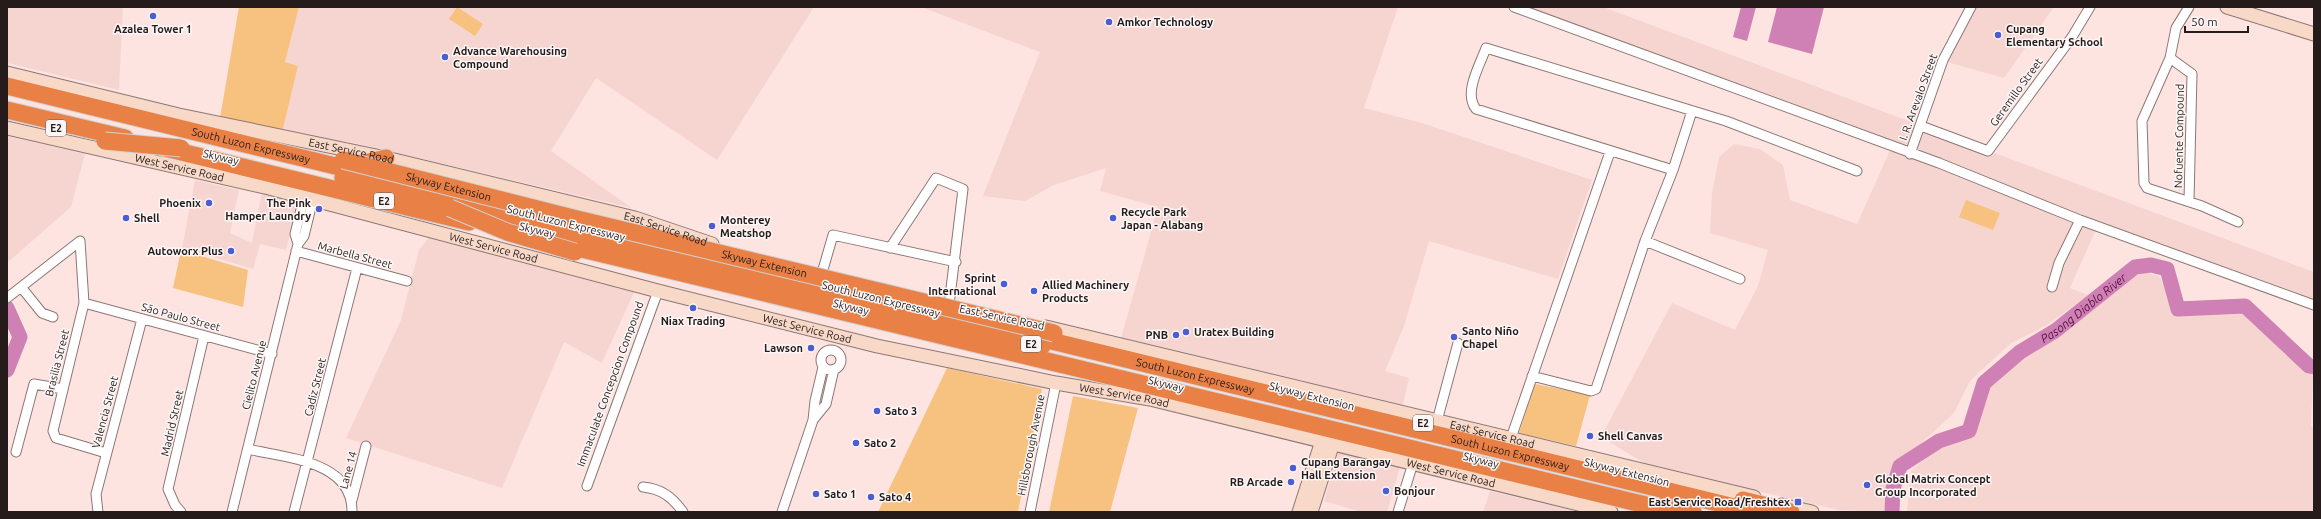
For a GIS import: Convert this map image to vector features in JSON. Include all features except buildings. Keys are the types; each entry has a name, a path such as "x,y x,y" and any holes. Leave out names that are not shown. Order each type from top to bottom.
{"highway":[{"path":"7,79 62,96"},
{"name":"South Luzon Expressway","path":"7,86 342,164 1755,512"},
{"name":"E2","path":"79,100 188,122 342,164"},
{"name":"E2","path":"7,103 28,112 56,119"},
{"name":"South Luzon Expressway","path":"7,110 1675,512"},
{"name":"Skyway","path":"7,116 105,141 181,148 450,208 679,266 1694,512"},
{"name":"Skyway","path":"74,123 106,131 182,142 348,179 1722,512"},
{"path":"342,164 386,158"},
{"name":"Skyway Extension","path":"342,164 581,220 1791,512"},
{"name":"Skyway Extension","path":"450,208 507,232 624,269 924,343 1055,371 1628,512"}],"main road":[{"path":"2227,7 2314,34"},
{"name":"East Service Road","path":"7,73 179,116 386,158 635,218 753,257 949,305 1105,340 1812,512"},
{"name":"West Service Road","path":"7,128 308,198 658,291 836,336 1056,383 1150,399 1611,512"},
{"path":"1299,512 1327,442"},
{"path":"1311,512 1327,442"}],"street":[{"path":"1514,7 1973,176 2080,220 2314,305"},
{"name":"I. R. Arevalo Street","path":"1910,154 1943,60 1971,7"},
{"name":"Geremillo Street","path":"1921,126 1988,151 2072,37 2090,7"},
{"path":"2189,7 2176,28 2170,58 2142,121 2144,183 2147,188 2190,201 2238,222"},
{"path":"1673,170 1610,152 1476,109 1472,104 1471,92 1486,48 1692,111 1768,136 1857,171"},
{"name":"Nofuente Compound","path":"2170,58 2192,74 2190,201"},
{"path":"1532,376 1591,391 1596,389 1645,241 1673,170 1692,111"},
{"path":"1511,438 1610,152"},
{"path":"890,248 936,178 963,189 956,262 949,305"},
{"name":"Cielito Avenue","path":"297,248 295,234 299,218 308,198"},
{"name":"Cielito Avenue","path":"232,512 297,248 304,236 308,220 308,198"},
{"path":"299,218 308,220"},
{"path":"2052,287 2059,263 2080,220"},
{"path":"822,273 833,235 956,262"},
{"name":"Brasilia Street","path":"20,287 80,241 84,302 53,431 56,438 106,453"},
{"path":"1645,241 1740,279"},
{"name":"Marbella Street","path":"297,248 357,268 407,281"},
{"name":"Cadiz Street","path":"294,512 308,463 357,268"},
{"path":"7,298 20,287 42,313 53,317"},
{"name":"Immaculate Concepcion Compound","path":"587,486 658,291"},
{"name":"São Paulo Street","path":"84,302 272,354"},
{"name":"Valencia Street","path":"98,512 96,494 142,318"},
{"name":"Madrid Street","path":"181,512 174,505 168,489 204,336"},
{"path":"833,350 836,336"},
{"path":"1437,421 1458,343"},
{"path":"782,512 813,420 815,401 823,366 821,362 822,353 827,350 833,350 838,353 841,359 834,372 826,404 813,420"},
{"path":"823,366 834,372"},
{"name":"Hillsborough Avenue","path":"1030,512 1056,383"},
{"path":"16,452 34,384 63,389"},
{"name":"Lane 14","path":"352,500 366,446"},
{"path":"248,449 308,463 321,467 336,476 343,482 352,500 352,512"},
{"path":"1398,512 1413,463"},
{"path":"643,487 661,490 676,503 683,512"}],"shaded area":[{"path":"7,7 123,7 119,90 7,63"},
{"path":"239,7 299,7 285,62 298,66 282,133 220,118"},
{"path":"299,7 814,7 717,160 596,78 551,151 632,208 354,143 282,133 298,66 285,62"},
{"path":"457,7 483,24 475,36 449,19"},
{"path":"921,7 1398,7 1364,108 1422,123 1592,180 1558,279 1429,241 1404,326 1385,371 1409,378 1403,405 1121,338 1158,207 1100,191 1106,168 1054,185 1025,201 983,196 1040,52"},
{"path":"1505,7 1603,7 2314,272 2314,310 2097,227 2070,288 2088,295 2047,325 2010,344 1970,381 1954,413 1898,465 1891,512 1839,510 1649,466 1601,437 1672,303 1735,330 1758,286 1768,250 1710,233 1712,193 1719,157 1734,144 1760,149 1783,165 1790,200 1857,224 1891,148"},
{"path":"1741,7 1756,7 1747,41 1733,37"},
{"path":"1777,7 1824,7 1812,54 1768,42"},
{"name":"Cupang Elementary School","path":"1975,7 2054,7 2004,78 1947,62"},
{"path":"7,136 85,154 71,207 7,263"},
{"path":"195,180 239,190 230,233 252,243 262,192 298,200 286,250 260,244 253,269 182,248"},
{"path":"1966,200 2000,213 1993,230 1959,217"},
{"path":"431,235 635,290 602,363 564,342 502,488 346,438 401,320 419,250"},
{"path":"181,250 248,270 243,307 173,288"},
{"path":"2140,271 2159,276 2180,315 2242,311 2313,376 2311,425 2314,429 2314,512 1907,512 1911,471 1937,448 1955,436 1970,418 1986,383 2014,357 2054,341 2100,300"},
{"path":"947,368 1042,389 1018,512 878,512"},
{"path":"1535,384 1590,395 1576,446 1519,433"},
{"path":"1073,396 1138,408 1110,512 1049,512"},
{"path":"1338,453 1400,467 1387,512 1361,512 1324,501"},
{"path":"1490,491 1579,512 1483,512"}],"waterway":[{"name":"Pasong Diablo River","path":"1892,512 1893,489 1900,466 1939,441 1969,431 1984,383 2020,352 2055,331 2135,267 2151,265 2167,269 2178,309 2245,306 2309,366 2314,367"},
{"path":"7,308 20,337 7,370"}],"place":[{"name":"Azalea Tower 1","path":"153,16"},
{"name":"Amkor Technology","path":"1109,22"},
{"name":"Cupang Elementary School","path":"1998,35"},
{"name":"Advance Warehousing Compound","path":"445,57"},
{"name":"Phoenix","path":"209,203"},
{"name":"The Pink Hamper Laundry","path":"319,209"},
{"name":"Shell","path":"126,218"},
{"name":"Recycle Park Japan - Alabang","path":"1113,218"},
{"name":"Monterey Meatshop","path":"712,226"},
{"name":"Autoworx Plus","path":"231,251"},
{"name":"Sprint International","path":"1004,284"},
{"name":"Allied Machinery Products","path":"1034,291"},
{"name":"Niax Trading","path":"693,308"},
{"name":"Uratex Building","path":"1186,332"},
{"name":"PNB","path":"1176,335"},
{"name":"Santo Niño Chapel","path":"1454,337"},
{"name":"Lawson","path":"811,348"},
{"name":"Sato 3","path":"877,411"},
{"name":"Shell Canvas","path":"1590,436"},
{"name":"Sato 2","path":"856,443"},
{"name":"Cupang Barangay Hall Extension","path":"1293,468"},
{"name":"RB Arcade","path":"1291,482"},
{"name":"Global Matrix Concept Group Incorporated","path":"1867,485"},
{"name":"Bonjour","path":"1386,491"},
{"name":"Sato 1","path":"816,494"},
{"name":"Sato 4","path":"871,497"},
{"name":"East Service Road/Freshtex","path":"1798,502"}]}
